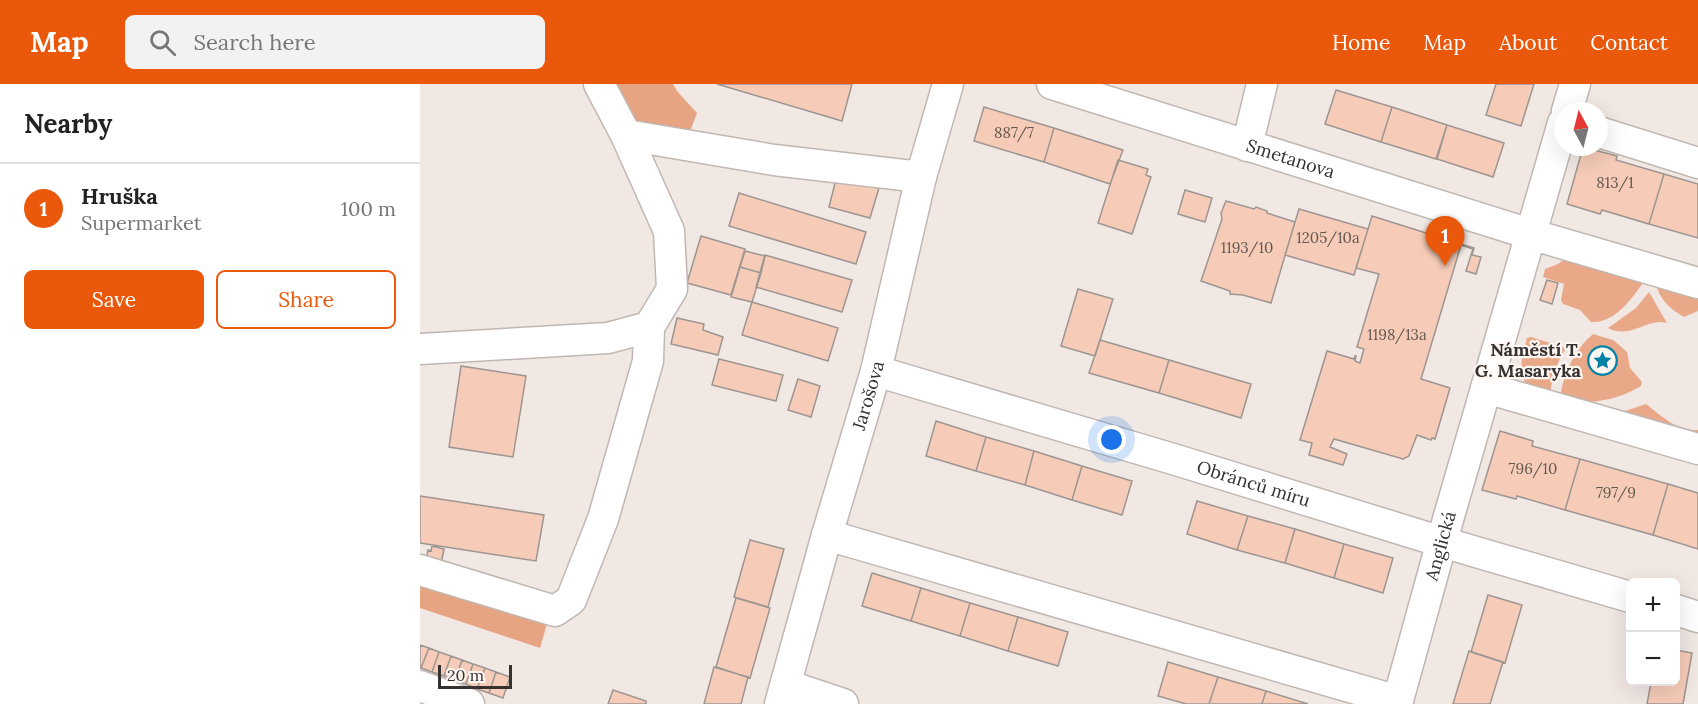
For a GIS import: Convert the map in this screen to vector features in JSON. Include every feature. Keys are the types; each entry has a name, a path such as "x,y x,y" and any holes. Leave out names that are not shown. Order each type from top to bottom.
{"street":[{"path":"420,570 555,611 571,600 603,519 648,361 649,327 672,289 669,231 626,135 599,84"},
{"name":"Jarošova","path":"783,695 827,535 876,371 921,177 948,84"},
{"name":"Smetanova","path":"1052,84 1246,147 1698,283"},
{"path":"1246,147 1262,84"},
{"path":"1570,102 1575,84"},
{"path":"626,135 774,160 921,177"},
{"path":"1608,135 1698,163"},
{"path":"1530,234 1554,153"},
{"name":"Anglická","path":"1398,703 1530,234"},
{"path":"420,349 608,338 649,327"},
{"name":"Obránců míru","path":"876,371 1626,596"},
{"path":"1486,388 1698,449"},
{"path":"827,535 1398,703"},
{"path":"1680,611 1698,617"},
{"path":"420,686 469,704"},
{"path":"783,695 843,704"}],"shaded area":[{"path":"599,84 673,84 697,113 685,145 626,135"},
{"path":"1569,255 1645,280 1629,301 1615,314 1608,319 1591,322 1580,310 1563,304 1561,300 1564,284 1543,277 1545,269 1558,264"},
{"path":"1655,281 1698,293 1698,311 1684,317 1678,314 1662,297"},
{"path":"1649,292 1667,323 1653,323 1624,331 1608,328 1636,308"},
{"path":"1593,334 1613,340 1627,352 1630,368 1642,382 1641,386 1602,401 1559,403 1570,365 1579,349"},
{"path":"1531,337 1566,348 1555,371 1550,396 1529,393 1523,378 1523,354 1527,338"},
{"path":"1646,404 1676,425 1698,430 1698,444 1622,412"},
{"path":"420,578 549,617 540,648 420,608"}],"building":[{"path":"717,84 852,84 842,121"},
{"path":"1496,84 1534,84 1521,126 1486,115"},
{"path":"1336,90 1392,107 1381,142 1325,124"},
{"path":"984,107 1054,128 1044,162 974,141"},
{"path":"1392,107 1447,125 1436,159 1381,142"},
{"path":"1447,125 1504,143 1493,177 1437,159"},
{"path":"1054,128 1123,150 1110,184 1044,162"},
{"path":"1608,154 1617,156 1616,160 1664,174 1649,224 1602,210 1600,214 1567,204 1580,156 1608,156"},
{"path":"1118,160 1148,169 1146,175 1151,177 1132,234 1098,223"},
{"path":"1664,174 1698,184 1698,238 1649,224"},
{"path":"836,179 879,188 870,218 829,207"},
{"path":"1185,190 1212,198 1205,222 1178,214"},
{"path":"739,193 866,232 856,264 729,226"},
{"path":"1226,201 1254,209 1256,207 1295,222 1271,303 1243,295 1230,294 1230,291 1201,281"},
{"path":"1299,209 1368,229 1354,275 1285,255"},
{"path":"1372,216 1474,248 1472,255 1481,257 1476,274 1466,271 1473,249 1461,245 1421,379 1450,388 1435,439 1431,440 1417,435 1409,456 1403,459 1334,439 1330,447 1347,454 1343,465 1309,455 1312,443 1300,440 1327,351 1354,359 1356,356 1355,361 1360,363 1364,349 1357,347 1379,274 1356,268"},
{"path":"701,236 745,249 731,295 687,283"},
{"path":"745,251 765,256 761,273 740,267"},
{"path":"765,255 852,280 842,312 756,287"},
{"path":"740,267 761,273 752,302 731,297"},
{"path":"1547,280 1558,283 1552,304 1540,300"},
{"path":"1078,289 1113,299 1095,356 1061,346"},
{"path":"752,302 838,328 828,361 742,335"},
{"path":"677,318 704,324 703,330 723,337 718,355 671,344"},
{"path":"1100,340 1169,360 1159,393 1089,373"},
{"path":"719,359 783,375 776,401 712,385"},
{"path":"1169,360 1251,384 1241,418 1159,393"},
{"path":"461,366 526,376 513,457 449,447"},
{"path":"798,379 820,386 811,417 788,410"},
{"path":"936,421 986,437 976,471 926,456"},
{"path":"1500,431 1533,441 1532,446 1580,459 1565,510 1517,496 1516,499 1482,490"},
{"path":"986,437 1034,451 1025,485 976,471"},
{"path":"1034,451 1082,466 1072,500 1025,485"},
{"path":"1580,459 1668,484 1653,535 1565,510"},
{"path":"1082,466 1132,481 1122,515 1072,500"},
{"path":"1668,484 1698,493 1698,549 1653,535"},
{"path":"420,496 544,515 536,561 420,543"},
{"path":"1197,501 1248,516 1237,550 1187,534"},
{"path":"1248,516 1295,529 1285,563 1237,550"},
{"path":"1295,529 1344,544 1334,578 1285,563"},
{"path":"750,540 784,549 768,607 734,597"},
{"path":"1344,544 1393,558 1383,593 1334,578"},
{"path":"432,546 444,549 440,569 425,566 428,550 431,551"},
{"path":"872,573 921,588 911,621 862,606"},
{"path":"921,588 970,603 960,636 911,621"},
{"path":"1488,595 1522,605 1505,663 1471,652"},
{"path":"736,598 770,608 750,678 716,667"},
{"path":"970,603 1018,617 1008,651 960,636"},
{"path":"1018,617 1068,632 1058,666 1008,651"},
{"path":"420,645 429,648 421,668 420,668"},
{"path":"429,648 439,652 432,672 421,668"},
{"path":"1469,651 1503,662 1490,704 1453,704"},
{"path":"1680,651 1692,653 1683,704 1647,704 1650,686 1680,686"},
{"path":"439,652 451,656 444,676 432,672"},
{"path":"451,656 462,660 455,680 444,676"},
{"path":"462,660 473,664 466,684 455,680"},
{"path":"1168,662 1218,677 1209,704 1186,704 1158,696"},
{"path":"473,664 485,668 477,689 466,684"},
{"path":"714,667 748,677 741,704 704,704"},
{"path":"485,668 496,672 489,693 477,689"},
{"path":"496,672 510,677 503,698 489,693"},
{"path":"1218,677 1266,691 1262,704 1209,704"},
{"path":"613,690 646,701 646,704 608,704"},
{"path":"1266,691 1308,704 1262,704"}],"place":[{"name":"Hruška","path":"1445,266"},
{"name":"Náměstí T. G. Masaryka","path":"1602,360"}]}
